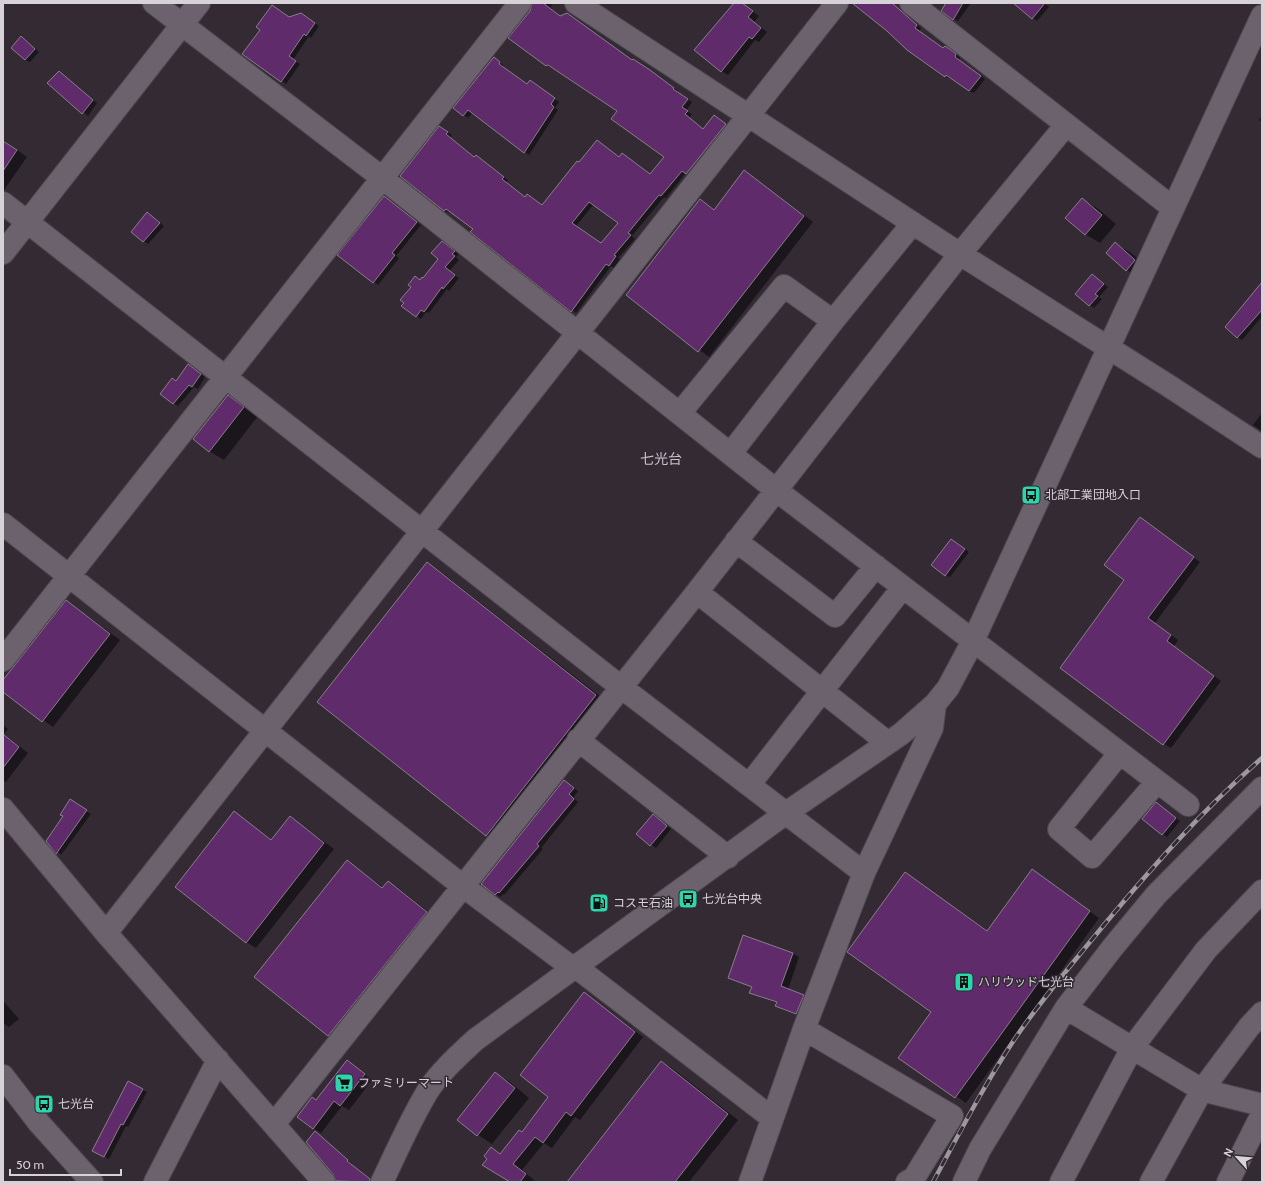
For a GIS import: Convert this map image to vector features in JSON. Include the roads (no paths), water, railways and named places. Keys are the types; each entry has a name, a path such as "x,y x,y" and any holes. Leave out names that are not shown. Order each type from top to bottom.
{"street":[{"path":"154,3 382,177 776,490 1188,806"},
{"path":"3,253 199,3"},
{"path":"3,660 520,3"},
{"path":"576,3 960,254 1262,447"},
{"path":"106,932 837,3"},
{"path":"911,3 1173,208"},
{"path":"382,1182 417,1111 430,1089 446,1069 475,1040 728,857 786,813 906,730 935,704 948,688 974,641 1262,16"},
{"path":"274,1124 464,887 578,740 697,592 960,254 1066,125"},
{"path":"3,203 226,376 620,687 864,873"},
{"path":"731,453 833,321 913,223"},
{"path":"680,413 784,286 833,321"},
{"path":"3,524 464,887 575,968 772,1118"},
{"path":"736,541 835,616 876,566"},
{"path":"749,785 903,587"},
{"path":"697,592 888,743"},
{"path":"750,1182 804,1029 864,873 932,728 935,704"},
{"path":"906,730 912,733 919,742 921,753"},
{"path":"578,740 728,857"},
{"path":"1119,754 1059,829 1092,858 1157,782"},
{"path":"964,1182 980,1149 1066,1008 1113,947 1156,895 1259,796"},
{"path":"3,809 106,932 324,1182"},
{"path":"1061,1182 1132,1048 1206,950 1262,891"},
{"path":"1066,1008 1202,1090 1262,1106"},
{"path":"1151,1182 1202,1090 1258,1023"},
{"path":"804,1029 952,1116 914,1178 907,1182"},
{"path":"156,1182 218,1060"},
{"path":"3,1076 39,1123 92,1182"},
{"path":"1228,1182 1262,1114"}],"railway":[{"path":"933,1182 992,1074 1043,1000 1114,913 1174,844 1217,800 1262,758"}],"place":[{"name":"北部工業団地入口","path":"1031,495"},
{"name":"七光台中央","path":"688,899"},
{"name":"コスモ石油","path":"599,903"},
{"name":"ハリウッド七光台","path":"964,982"},
{"name":"ファミリーマート","path":"344,1083"},
{"name":"七光台","path":"44,1104"}],"district":[{"name":"七光台","path":"661,459"}]}
